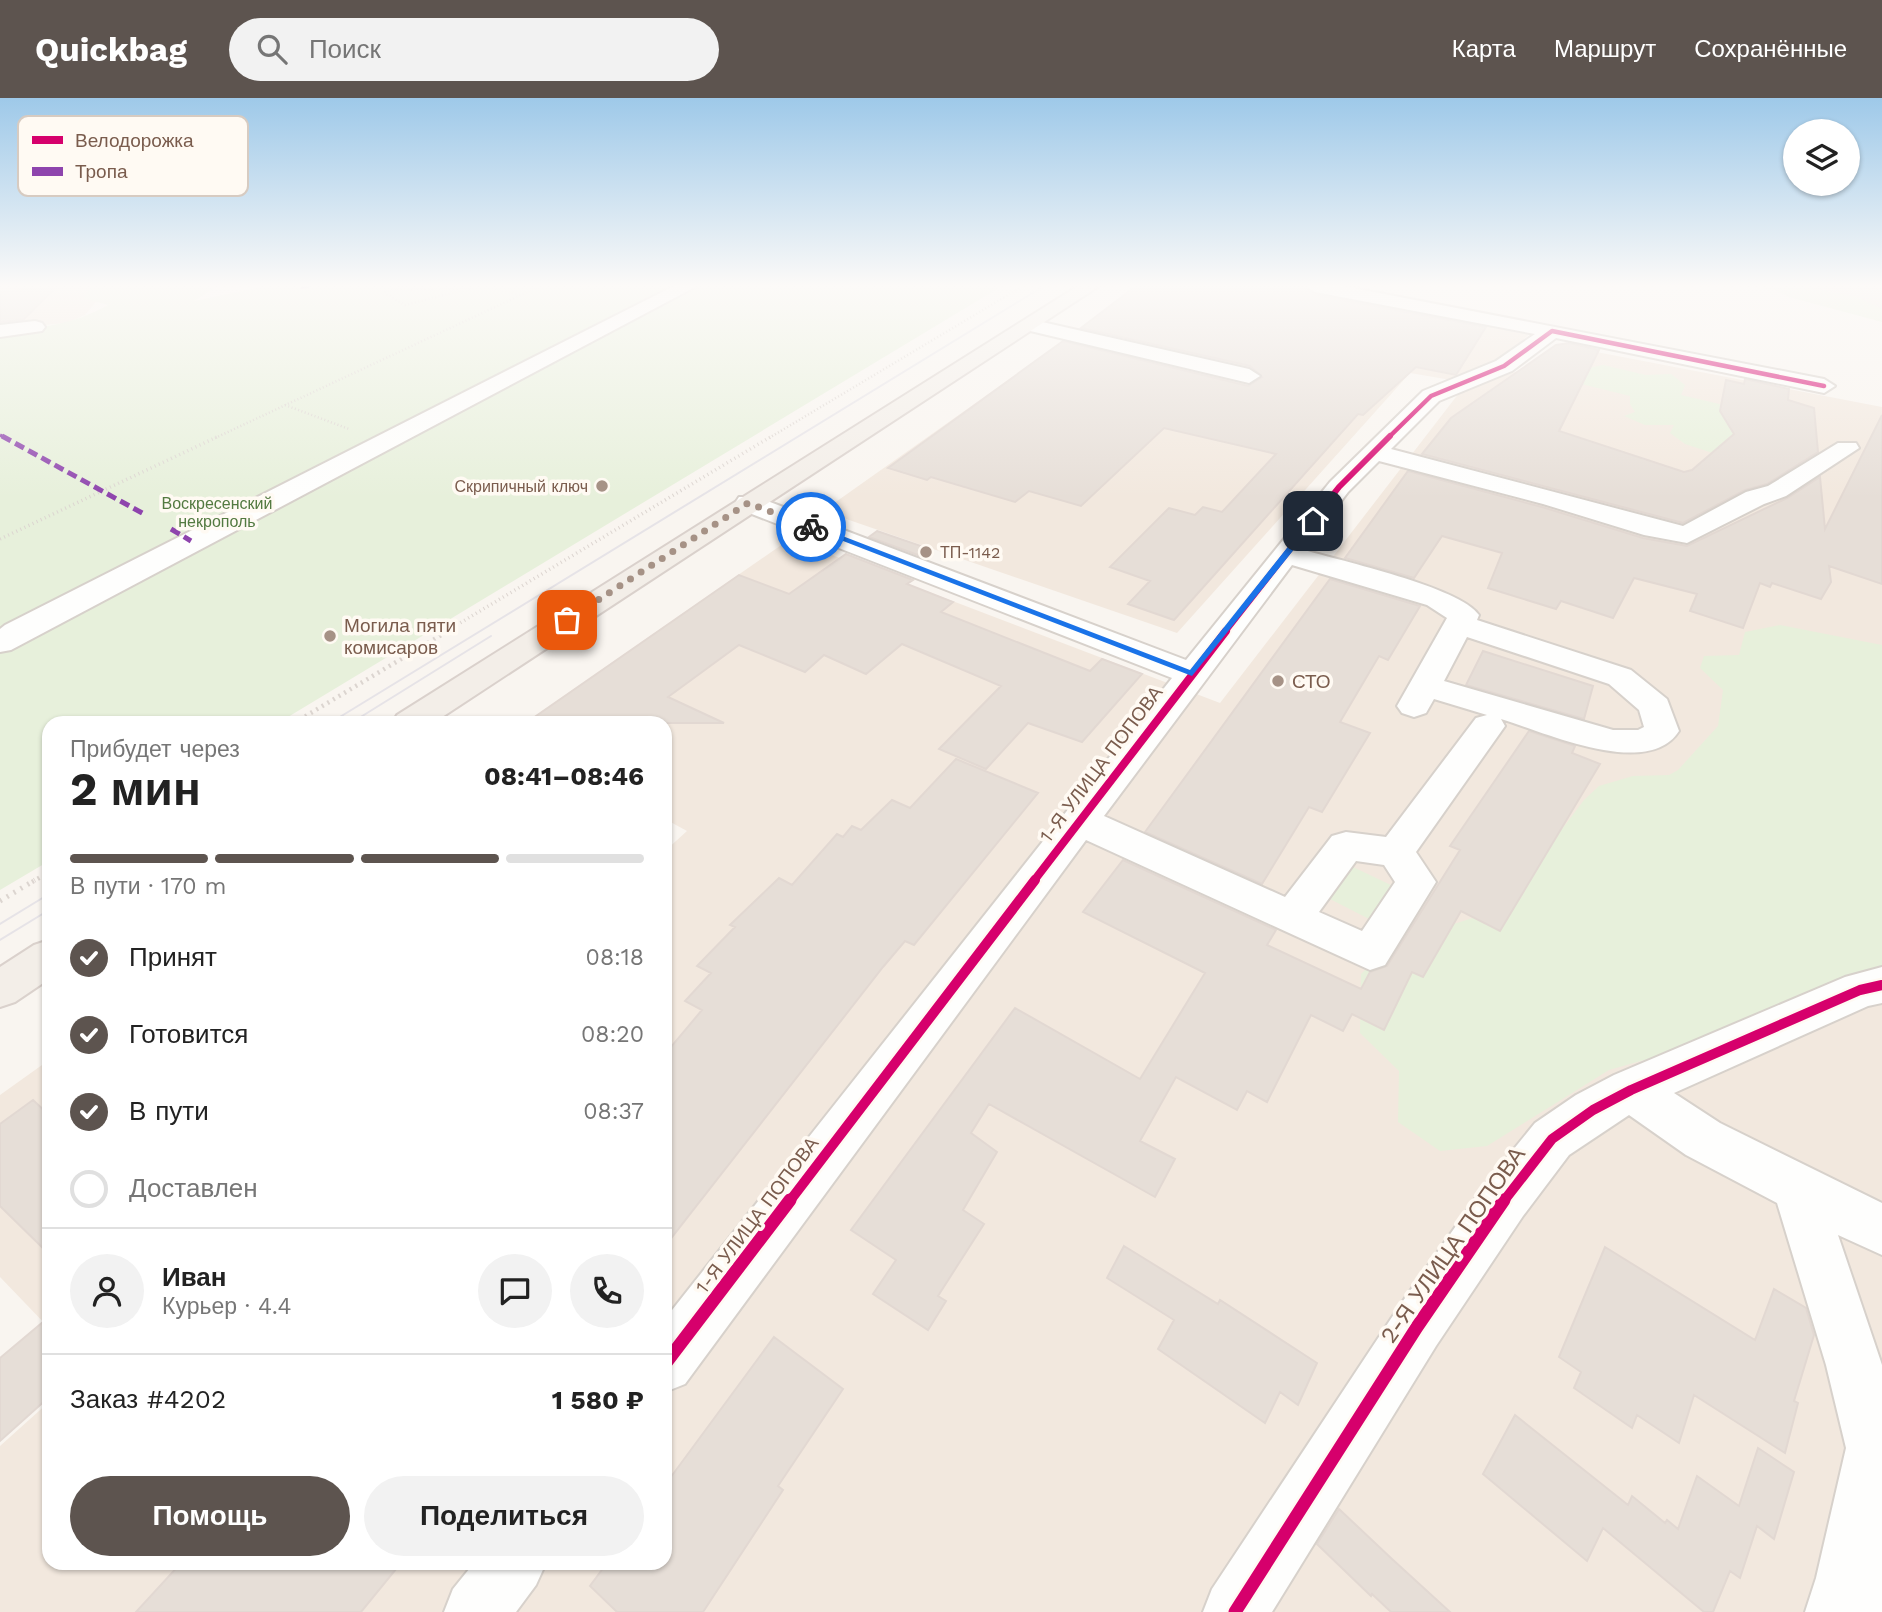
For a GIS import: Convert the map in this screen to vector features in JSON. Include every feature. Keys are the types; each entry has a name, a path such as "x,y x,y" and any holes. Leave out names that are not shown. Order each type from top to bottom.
{"main road":[{"path":"420,716 979,357"},
{"path":"0,989 42,962"}],"street":[{"path":"0,643 16,632 550,357"},
{"path":"1166,357 1249,376"},
{"name":"1-Я УЛИЦА ПОПОВА","path":"672,1355 1192,674 1339,487 1432,396 1454,384 1504,366 1517,357"},
{"path":"1679,357 1824,386"},
{"path":"1374,452 1654,529 1687,535 1755,498 1777,491 1847,448"},
{"path":"748,503 1192,674"},
{"path":"1286,554 1437,599 1464,615 1459,624 1419,697 1612,741 1644,742 1662,731 1655,706 1620,677 1459,624"},
{"path":"1396,852 1488,726"},
{"path":"1080,821 1292,918 1370,953 1416,882 1396,852 1346,846 1292,918"},
{"name":"2-Я УЛИЦА ПОПОВА","path":"1235,1612 1417,1327 1505,1199 1552,1139 1593,1110 1631,1090 1860,990 1882,985"},
{"path":"1631,1090 1703,1139 1882,1230"},
{"path":"1797,1188 1879,1433 1856,1593"},
{"path":"476,1612 509,1570"}],"path":[{"path":"0,538 389,357"},
{"path":"306,716 905,357"},
{"path":"284,405 384,442"},
{"path":"0,901 42,876"}],"shaded area":[{"path":"1041,357 1503,357 1489,368 1451,380 1410,373 1177,633 823,511"},
{"path":"1544,357 1621,357 1882,407 1882,1612 0,1612 0,1446 42,1408 42,1570 672,1570 672,845 687,831 672,823 672,716 535,716 790,539 1220,703 1459,393 1533,365"},
{"path":"42,1065 42,1321 0,1277 0,1095"}],"green space":[{"name":"Воскресенский некрополь","path":"0,357 885,357 290,716 42,716 42,865 0,890"},
{"path":"1603,365 1646,375 1671,374 1685,385 1681,395 1728,406 1795,451 1788,473 1777,474 1685,444 1670,433 1674,425 1645,425 1624,416 1635,412 1630,404 1630,396 1549,376"},
{"path":"1780,625 1882,645 1882,968 1721,1038 1609,1070 1487,1146 1440,1151 1398,1122 1399,1071 1360,1033 1361,974 1376,959 1402,951 1420,935 1488,913 1510,898 1584,800 1599,786 1633,776 1669,775 1678,770 1718,726 1723,690 1700,668 1704,656 1739,655 1745,632"},
{"path":"1353,867 1393,886 1371,920 1330,899"}],"building":[{"path":"1041,357 1127,357 1248,386 1262,377 1250,366 1208,357 1467,357 1456,375 1416,367 1363,415 1358,414 1174,620 1128,604 1150,581 1110,567 1169,508 1195,515 1203,507 1222,512 1276,454 1164,428 1081,506 1029,491 1015,502 931,477 927,480 888,468"},
{"path":"1539,357 1596,357 1559,431 1684,472 1692,470 1734,434 1720,411 1726,380 1744,384 1745,379 1789,389 1788,400 1814,408 1818,452 1767,484 1745,490 1683,523 1422,454 1451,418"},
{"path":"1882,415 1882,584 1829,566 1831,582 1821,599 1772,583 1770,587 1760,583 1743,628 1690,611 1697,594 1634,578 1613,618 1561,601 1556,609 1488,588 1502,553 1442,536 1414,578 1345,558 1408,471 1542,507 1643,538 1687,546 1787,498 1820,477 1825,529"},
{"path":"877,531 927,548 923,557 869,537"},
{"path":"846,554 913,580 907,584 953,602 941,612 1090,671 1102,659 1142,674 1082,742 1028,723 986,769 939,749 1001,686 902,644 866,674 824,655 805,672 739,645 668,697 724,723 672,723 672,716 536,716 739,575 789,594"},
{"path":"1330,579 1420,606 1388,660 1379,656 1340,722 1370,733 1322,812 1309,807 1262,884 1145,832"},
{"path":"1483,651 1593,686 1584,719 1466,685"},
{"path":"1529,731 1575,746 1572,753 1600,764 1500,931 1461,911 1423,977 1412,972 1384,1030 1352,1014 1343,1031 1311,1015 1267,1102 1247,1091 1237,1110 1176,1077 1140,1141 1175,1159 1155,1197 989,1104 971,1133 997,1152 963,1210 984,1224 938,1296 946,1301 928,1330 873,1294 896,1260 851,1230 1015,1008 1140,1079 1205,973 1083,912 1123,860 1276,930 1267,945 1361,989 1370,972 1387,966 1460,850 1450,846"},
{"path":"956,759 1038,793 914,945 905,941 883,967 672,1237 672,1046 702,1010 685,1001 711,973 697,966 735,927 730,925 779,878 792,885 837,834 843,837 852,826 861,830 892,800 910,808"},
{"path":"33,1100 42,1108 42,1247 0,1206 0,1124"},
{"path":"1124,1246 1218,1304 1220,1300 1317,1363 1298,1405 1280,1392 1265,1423 1158,1349 1174,1320 1107,1278"},
{"path":"1605,1247 1755,1340 1774,1289 1806,1308 1814,1335 1794,1401 1798,1403 1785,1453 1694,1395 1679,1443 1637,1415 1632,1428 1574,1388 1581,1372 1559,1357"},
{"path":"42,1323 42,1403 0,1441 0,1358"},
{"path":"774,1337 843,1389 778,1486 783,1490 703,1612 617,1612 590,1586 602,1570 672,1570 672,1475"},
{"path":"1515,1415 1628,1505 1632,1496 1665,1523 1667,1520 1678,1529 1697,1476 1739,1506 1758,1448 1794,1472 1774,1539 1757,1526 1740,1578 1730,1571 1713,1612 1704,1612 1603,1528 1587,1561 1483,1474"},
{"path":"1339,1509 1450,1612 1391,1612 1372,1594 1371,1596 1317,1544"},
{"path":"175,1570 395,1570 361,1612 136,1612"}],"tram line":[{"path":"341,716 929,357"},
{"path":"362,716 491,636"},
{"path":"0,924 42,898"},
{"path":"0,940 42,914"}],"marked path":[{"path":"0,435 144,514"},
{"path":"171,529 191,541"}],"cycle path":[{"path":"672,1355 1192,674 1339,487 1431,396 1454,384 1504,366 1517,357"},
{"path":"1679,357 1824,386"},
{"path":"1235,1612 1417,1327 1505,1199 1552,1139 1593,1110 1631,1090 1860,990 1882,985"}],"way so far":[{"path":"567,620 748,503 811,527"}],"place":[{"name":"Скрипичный ключ","path":"602,486"},
{"name":"ТП-1142","path":"926,552"},
{"name":"Могила пяти комисаров","path":"330,636"},
{"name":"СТО","path":"1278,681"}],"route":[{"path":"811,527 1192,674 1313,521"}]}
